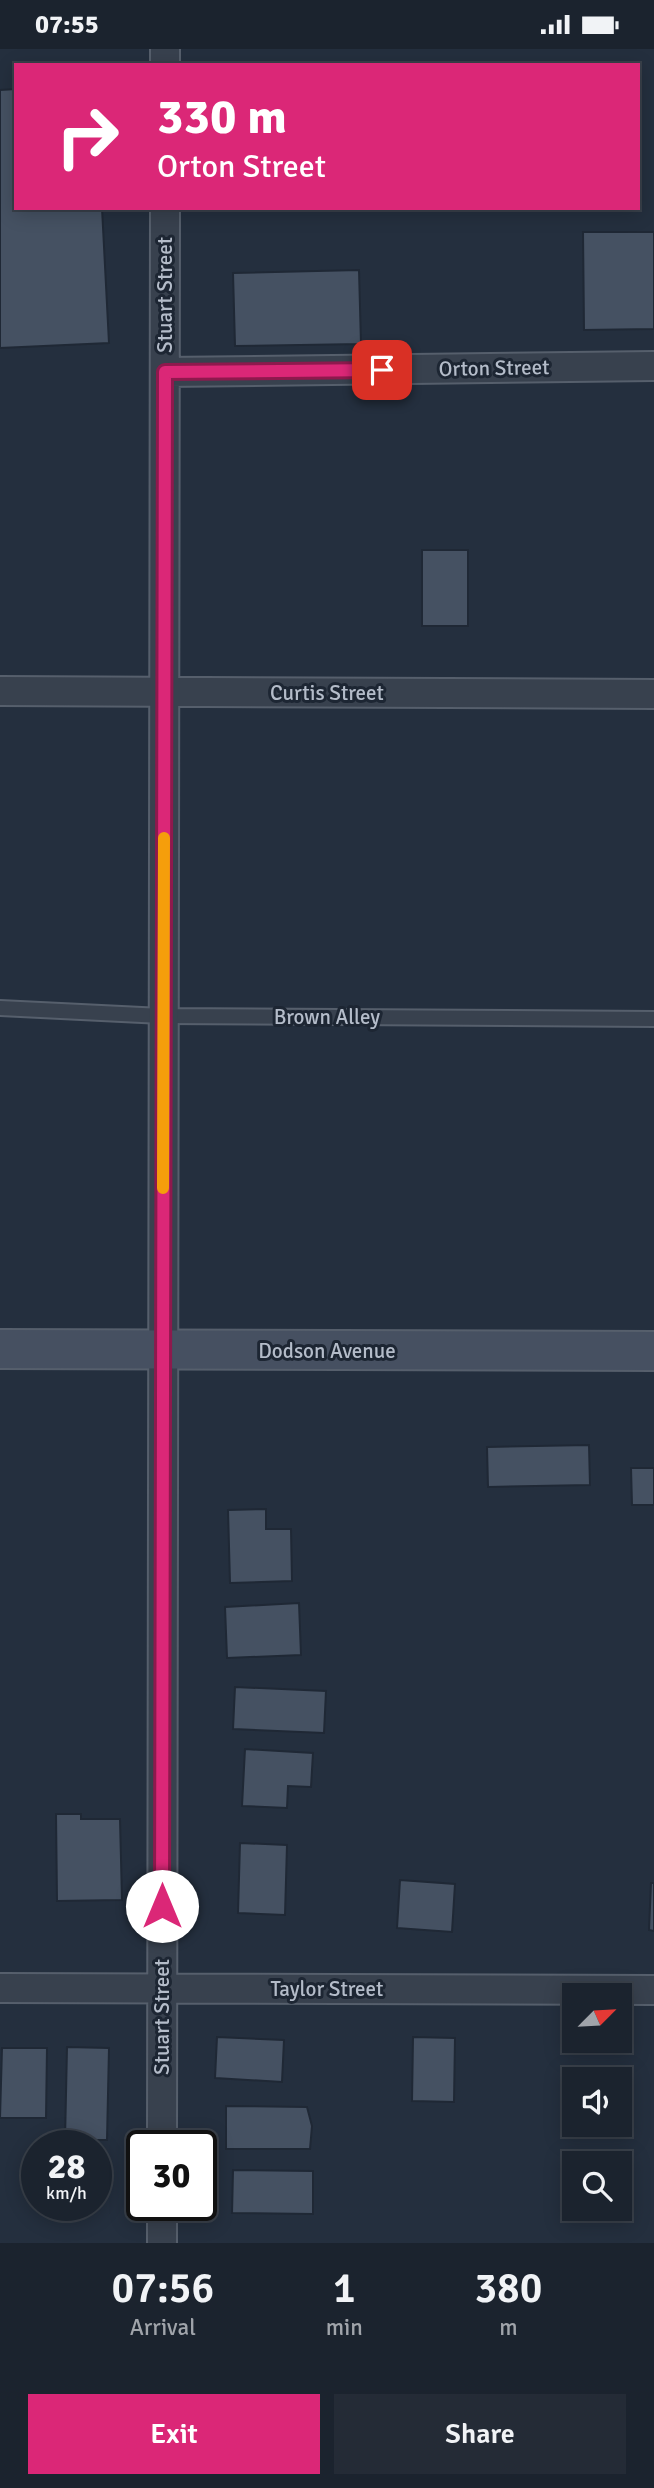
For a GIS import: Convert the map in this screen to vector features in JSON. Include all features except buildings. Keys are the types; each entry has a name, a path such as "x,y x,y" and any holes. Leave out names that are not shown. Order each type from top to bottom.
{"street":[{"name":"Stuart Street","path":"162,2130 165,210"},
{"name":"Orton Street","path":"165,372 654,366"},
{"name":"Curtis Street","path":"0,691 654,694"},
{"name":"Dodson Avenue","path":"0,1349 654,1351"},
{"name":"Taylor Street","path":"0,1988 654,1990"},
{"path":"162,2221 162,2243"}],"lane":[{"name":"Brown Alley","path":"0,1008 163,1016 654,1019"}],"slow traffic":[{"path":"163,1188 164,838"}],"route":[{"path":"162,1906 165,372 382,370"}]}
